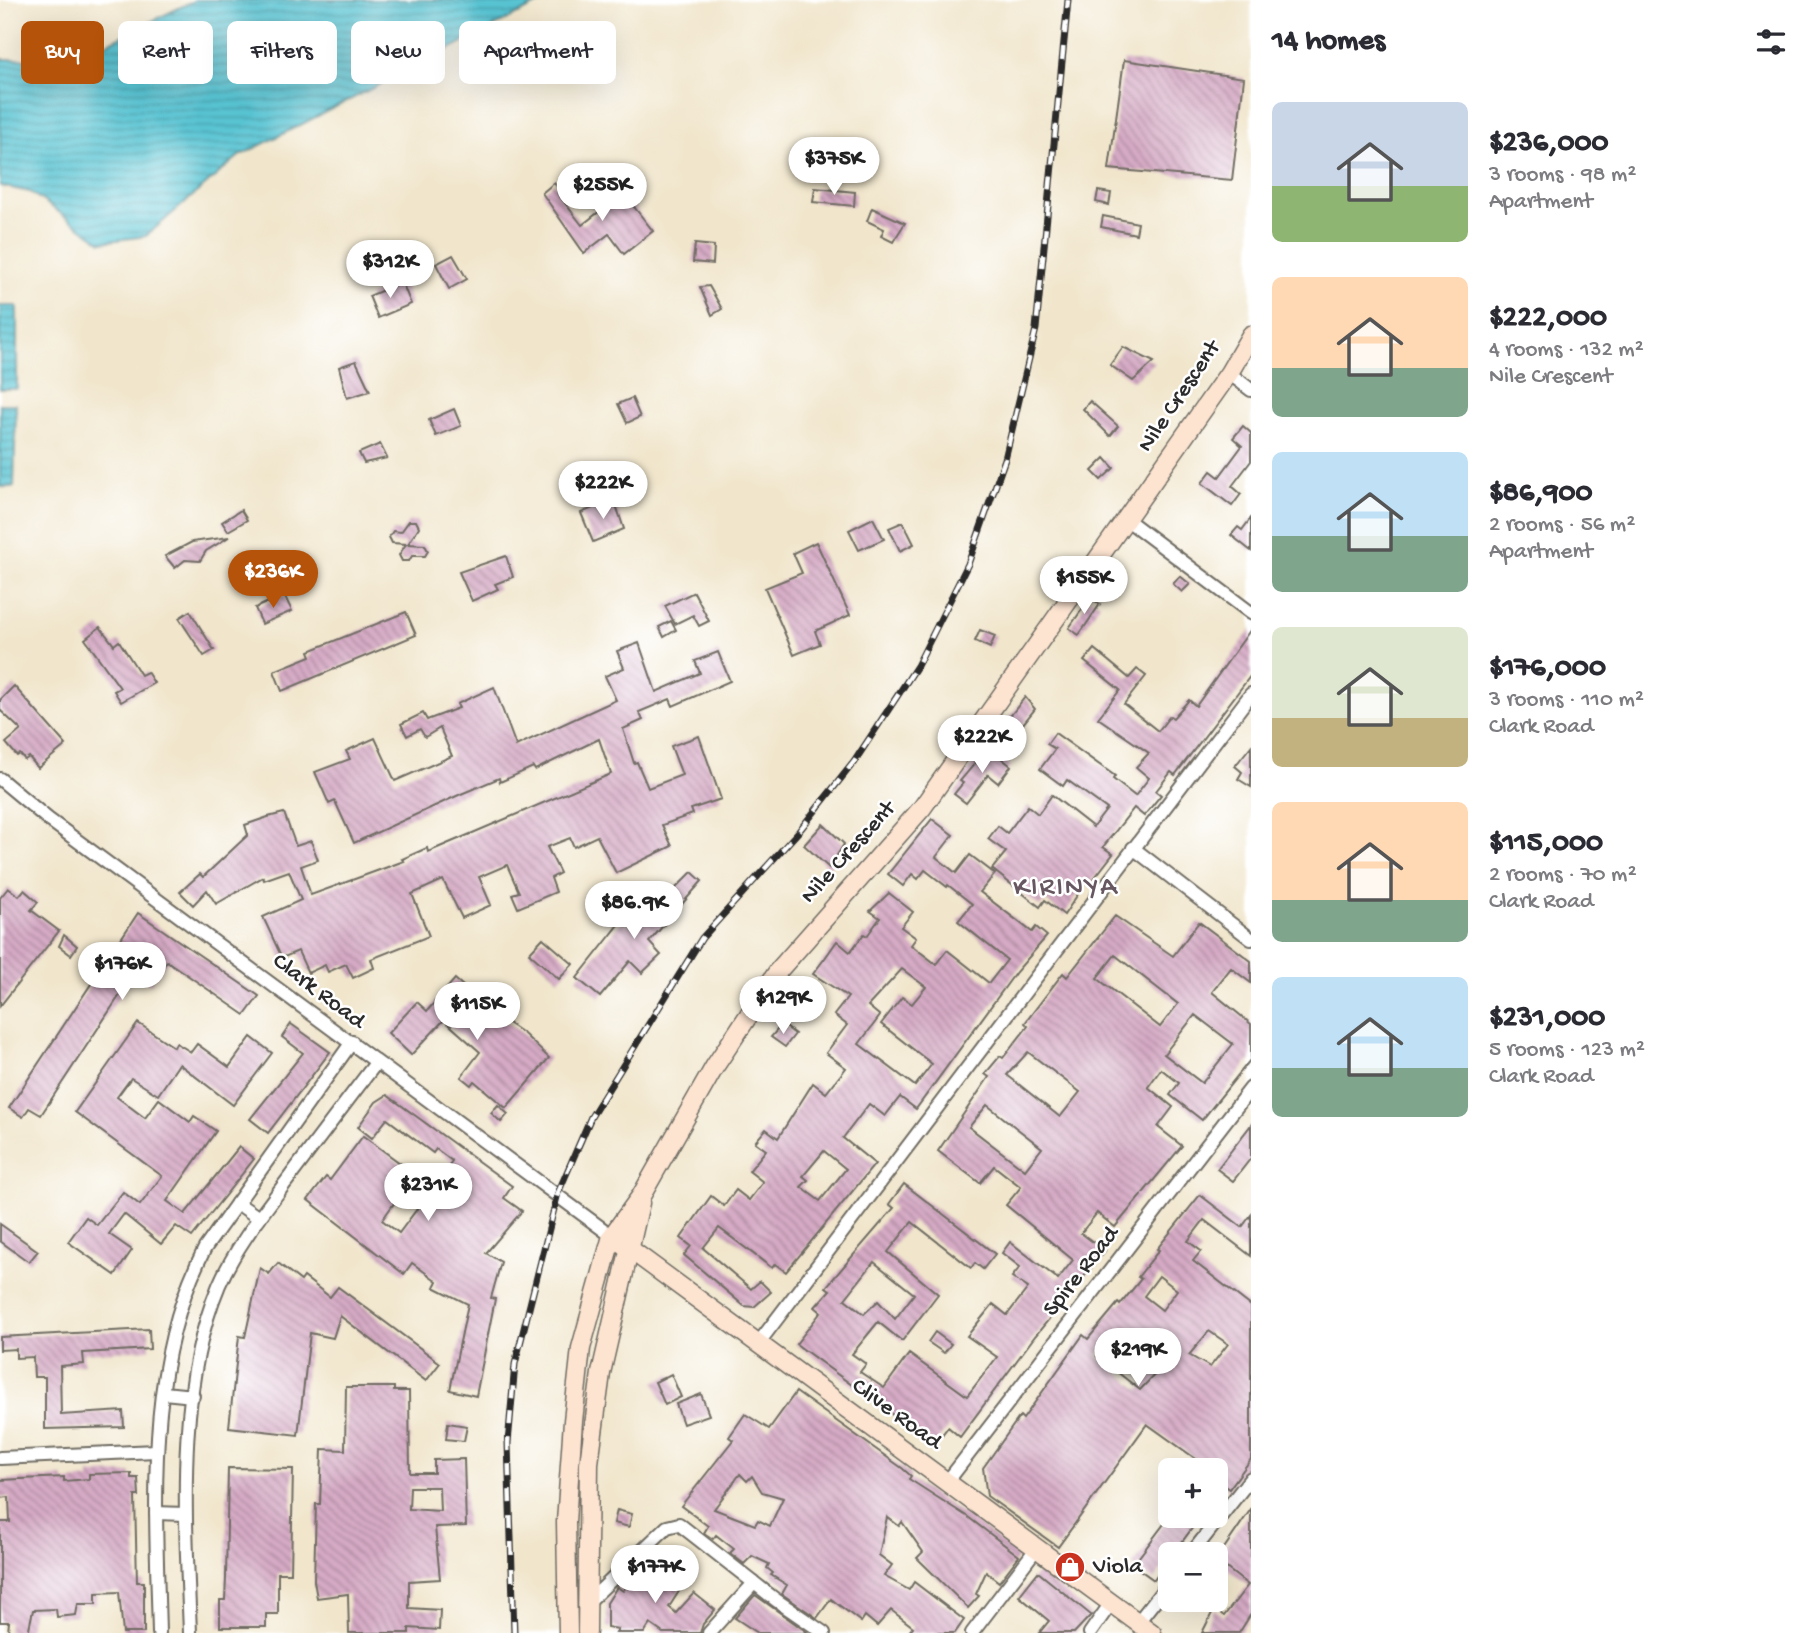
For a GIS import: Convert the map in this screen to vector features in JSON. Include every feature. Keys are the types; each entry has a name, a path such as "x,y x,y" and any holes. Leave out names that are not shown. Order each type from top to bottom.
{"street":[{"name":"Nile Crescent","path":"612,1236 641,1196 715,1066 778,971 922,808 1229,373 1251,335"},
{"path":"1229,373 1251,390"},
{"path":"1126,519 1251,613"},
{"path":"757,1345 1251,694"},
{"name":"Clark Road","path":"0,779 58,827 612,1236"},
{"path":"1133,848 1251,939"},
{"path":"159,1633 156,1451 179,1312 193,1271 237,1203 352,1042"},
{"path":"190,1633 185,1514 193,1396 201,1344 219,1284 259,1218 376,1063"},
{"name":"Spire Road","path":"947,1482 1251,1088"},
{"path":"587,1633 586,1506 592,1442 606,1348 631,1249 641,1196"},
{"path":"237,1203 259,1218"},
{"path":"569,1633 566,1522 573,1421 581,1348 612,1236"},
{"name":"Clive Road","path":"612,1236 1145,1628"},
{"path":"164,1393 193,1396"},
{"path":"0,1458 156,1451"},
{"path":"1200,1542 1251,1478"},
{"path":"156,1513 185,1514"},
{"path":"586,1604 673,1525 684,1526 754,1583 824,1633"},
{"path":"972,1633 1036,1549"},
{"path":"709,1633 754,1583"},
{"path":"1090,1633 1111,1603"},
{"path":"1145,1628 1158,1604"}],"water":[{"path":"195,0 546,0 505,21 459,21 459,44 445,51 445,21 351,21 351,84 381,84 239,156 146,236 102,242 30,192 0,186 0,59 21,59 21,84 104,84 104,45 118,38 118,84 213,84 213,21 152,21"},
{"path":"0,306 17,306 17,389 0,389"},
{"path":"0,404 16,404 14,487 0,487"}],"building":[{"path":"1124,60 1244,78 1232,180 1109,169"},
{"path":"616,173 624,184 614,192 606,181"},
{"path":"554,183 561,192 558,194 582,225 623,193 653,231 624,254 609,234 584,253 542,193"},
{"path":"815,188 855,192 854,206 813,202"},
{"path":"1098,191 1111,193 1109,205 1096,202"},
{"path":"872,208 905,223 893,242 881,236 884,229 867,221"},
{"path":"1103,216 1138,223 1136,234 1101,227"},
{"path":"695,244 714,246 713,264 693,262"},
{"path":"453,255 467,279 449,289 436,264"},
{"path":"402,282 411,304 378,318 369,296"},
{"path":"709,286 722,309 712,315 700,287"},
{"path":"1123,347 1154,362 1133,381 1110,365"},
{"path":"356,361 370,391 347,398 339,367"},
{"path":"632,398 640,417 627,423 618,404"},
{"path":"1090,401 1118,426 1110,436 1083,409"},
{"path":"454,409 461,426 436,436 429,420"},
{"path":"1243,426 1251,433 1251,461 1232,486 1241,494 1232,506 1202,483 1211,471 1219,477 1242,446 1233,438"},
{"path":"380,444 387,458 364,463 359,453"},
{"path":"1105,458 1114,468 1101,480 1092,471"},
{"path":"614,499 624,529 593,542 581,513"},
{"path":"241,510 247,520 228,531 222,522"},
{"path":"873,518 884,539 859,550 849,530"},
{"path":"1251,518 1251,551 1231,535 1238,527 1242,530"},
{"path":"409,521 416,521 419,527 408,544 425,545 428,551 425,556 412,556 409,561 402,561 399,555 406,544 392,543 389,537 393,531 401,532"},
{"path":"903,522 914,544 900,551 889,528"},
{"path":"229,537 206,551 200,561 185,560 175,568 165,556 192,542"},
{"path":"816,542 850,615 815,631 820,644 794,655 765,588 802,573 793,553"},
{"path":"506,556 513,577 495,584 498,589 472,601 459,572"},
{"path":"1180,576 1190,584 1182,592 1173,584"},
{"path":"694,592 709,621 699,626 693,615 675,624 665,606"},
{"path":"284,595 292,611 262,624 255,608"},
{"path":"1090,598 1100,604 1079,635 1069,628"},
{"path":"190,611 214,650 204,656 179,618"},
{"path":"406,612 416,635 282,691 274,671 311,656 309,651"},
{"path":"671,621 676,630 664,637 659,627"},
{"path":"100,627 114,645 119,641 141,675 147,672 154,683 121,702 114,691 120,688 85,639"},
{"path":"1251,629 1251,675 1175,775 1171,772 1156,791 1161,795 1144,816 1134,808 1103,847 1113,854 1089,885 1086,882 1064,915 1045,900 1040,907 992,869 1006,852 988,839 998,826 1007,833 1028,806 1038,814 1052,795 1093,827 1107,809 1067,780 1063,786 1040,769 1055,749 1047,744 1055,733 1115,776 1113,779 1135,796 1149,778 1136,767 1149,753 1098,718 1120,690 1084,661 1094,649 1129,678 1137,669 1146,676 1124,704 1158,731 1170,716 1173,718 1189,700 1196,706"},
{"path":"980,630 995,636 990,648 975,641"},
{"path":"639,643 656,692 700,673 695,661 718,652 730,681 673,706 670,699 639,712 643,720 623,729 634,763 637,762 648,788 682,775 671,746 699,736 721,799 691,809 693,814 662,825 672,846 616,873 597,836 574,847 570,838 547,847 560,873 551,878 556,892 518,908 512,894 519,892 507,865 479,877 491,905 462,918 443,880 412,894 429,936 371,959 374,968 353,978 346,964 328,972 325,965 308,973 298,951 282,958 263,917 301,900 289,871 264,880 263,877 216,904 207,890 193,905 180,892 200,874 203,877 248,835 245,825 268,817 284,813 296,846 311,841 318,860 301,866 311,895 404,861 402,859 427,848 428,852 611,774 599,739 535,770 533,767 500,782 499,778 354,843 335,801 329,804 315,772 350,759 346,751 375,738 395,781 452,756 440,728 425,737 420,729 407,736 401,724 423,713 427,720 459,708 457,704 494,687 516,746 616,700 605,676 624,668 617,651"},
{"path":"14,686 66,745 38,768 29,757 25,760 20,754 17,756 6,743 21,730 0,710 0,700"},
{"path":"1025,697 1035,709 1002,750 990,742"},
{"path":"1251,746 1251,787 1238,779 1242,772 1235,766"},
{"path":"991,750 1011,766 998,783 988,775 966,803 954,794 963,783 960,781 976,762 980,765"},
{"path":"932,819 953,835 936,857 956,873 970,855 995,874 980,892 1032,932 1036,927 1047,936 1016,972 916,1109 900,1097 885,1116 869,1104 843,1138 875,1164 786,1272 775,1264 772,1268 719,1228 703,1248 751,1289 760,1281 771,1292 754,1307 744,1306 684,1255 691,1246 681,1238 711,1196 724,1206 736,1190 749,1200 763,1182 749,1171 766,1150 755,1142 766,1129 778,1138 813,1083 826,1093 846,1068 826,1053 847,1025 834,1015 848,997 813,974 837,941 850,952 864,934 867,936 880,918 870,911 889,893 913,912 901,927 916,938 911,945 936,964 947,950 989,983 1007,960 958,921 972,904 948,885 947,887 925,870 918,879 912,874 903,886 888,874","holes":["902,969 926,987 912,1004 902,997 881,1024 932,1064 915,1086 859,1044 880,1016 868,1006","824,1151 846,1169 820,1201 801,1187 808,1180 803,1176"]},
{"path":"823,824 844,844 829,868 804,845"},
{"path":"692,872 702,881 649,942 661,955 642,973 630,961 600,997 577,978 622,921 627,926 643,905 652,912"},
{"path":"8,888 19,896 24,890 38,902 31,910 59,931 0,1006 0,898"},
{"path":"138,913 259,996 245,1015 167,961 150,984 135,972 41,1115 29,1108 23,1117 9,1108"},
{"path":"1115,916 1173,956 1199,922 1251,961 1251,983 1231,968 1212,992 1251,1024 1251,1059 1202,1120 1170,1095 1179,1083 1161,1069 1148,1087 1173,1107 1158,1127 1182,1146 1115,1227 1097,1213 1081,1233 1105,1251 1035,1336 960,1437 948,1427 934,1445 796,1344 821,1312 815,1307 830,1290 826,1287 894,1208 889,1204 904,1184 995,1254 983,1269 975,1263 971,1268 912,1222 888,1252 938,1294 902,1341 878,1322 852,1354 866,1364 860,1372 884,1388 909,1354 967,1396 997,1357 967,1336 993,1304 1007,1315 1028,1288 1012,1277 1020,1267 1002,1253 1010,1242 1058,1279 1073,1260 1006,1205 1021,1187 994,1166 980,1183 938,1151 989,1077 985,1074 1000,1056 1003,1058 1028,1026 1025,1023 1063,973 1067,977","holes":["1115,955 1178,1004 1160,1027 1097,978","1195,1015 1233,1044 1202,1083 1164,1054","1028,1052 1080,1092 1060,1117 1007,1075","987,1105 1042,1148 1025,1170 969,1127","874,1262 914,1294 895,1319 878,1301 864,1314 845,1299"]},
{"path":"64,935 77,946 71,955 59,946"},
{"path":"543,938 573,964 559,979 529,953"},
{"path":"455,979 495,1014 524,1034 549,1058 506,1108 474,1081 471,1085 461,1077 480,1052 444,1020 411,1055 388,1033 417,1002 427,1011"},
{"path":"138,1023 174,1047 176,1043 191,1052 197,1044 229,1067 251,1037 272,1053 233,1105 179,1064 158,1095 131,1078 117,1097 145,1118 159,1099 190,1122 194,1116 216,1131 167,1201 185,1214 239,1147 254,1159 192,1237 176,1226 161,1244 124,1214 109,1234 132,1250 115,1275 68,1242 86,1217 97,1225 123,1192 140,1205 162,1176 75,1112"},
{"path":"291,1024 330,1052 268,1133 250,1119 303,1053 282,1037"},
{"path":"782,1024 795,1034 785,1047 771,1037"},
{"path":"387,1095 512,1186 504,1198 522,1211 486,1253 501,1262 491,1298 495,1299 476,1396 450,1390 468,1304 434,1287 437,1281 412,1263 404,1274 308,1200 326,1177 330,1180 363,1136 415,1174 382,1220 399,1233 429,1193 433,1195 453,1168 449,1165 452,1161 436,1149 433,1153 387,1119 372,1138 358,1127 376,1102"},
{"path":"498,1105 508,1114 501,1122 491,1113"},
{"path":"1251,1125 1251,1158 1233,1181 1217,1169"},
{"path":"1200,1195 1242,1227 1251,1215 1251,1256 1204,1220 1188,1241 1201,1251 1193,1261 1251,1306 1251,1459 1229,1489 1228,1458 1195,1458 1147,1424 1058,1547 987,1496 983,1468 1020,1416 1023,1419 1083,1335 1088,1339 1118,1303 1120,1305 1159,1250 1157,1249","holes":["1159,1276 1177,1290 1162,1310 1144,1296","1209,1331 1228,1344 1210,1367 1189,1355","1114,1335 1159,1370 1140,1390 1097,1356"]},
{"path":"0,1224 38,1251 29,1262 0,1241"},
{"path":"278,1263 301,1281 304,1277 330,1297 338,1287 440,1363 426,1381 340,1316 333,1338 310,1333 298,1435 229,1427 239,1336 245,1337 260,1268 269,1274"},
{"path":"149,1329 150,1349 83,1353 84,1364 60,1366 61,1415 123,1411 124,1427 45,1429 45,1377 34,1377 33,1357 16,1358 16,1349 0,1350 0,1337"},
{"path":"935,1332 951,1344 944,1353 928,1342"},
{"path":"671,1374 681,1397 665,1405 655,1382"},
{"path":"346,1387 394,1387 394,1391 409,1391 410,1473 434,1473 434,1460 464,1459 466,1526 435,1527 440,1579 409,1581 409,1608 440,1610 439,1630 409,1628 409,1633 349,1633 348,1594 317,1598 314,1581 316,1504 320,1504 322,1449 345,1450","holes":["410,1487 439,1487 440,1511 409,1509"]},
{"path":"796,1392 902,1468 911,1476 909,1479 968,1517 1019,1556 999,1582 986,1572 976,1594 979,1596 968,1608 917,1558 923,1552 902,1522 899,1526 887,1517 879,1555 892,1565 884,1576 909,1590 914,1582 964,1620 955,1633 908,1633 913,1627 891,1610 877,1626 865,1616 861,1622 831,1599 817,1618 782,1594 787,1585 771,1575 773,1573 767,1568 769,1564 752,1556 744,1564 730,1553 734,1549 716,1535 713,1539 704,1533 708,1526 681,1506 733,1440 729,1437 745,1414 769,1429","holes":["740,1474 747,1481 752,1476 762,1492 783,1498 770,1526 758,1520 755,1525 714,1509"]},
{"path":"701,1394 709,1415 683,1424 676,1404"},
{"path":"448,1423 467,1426 464,1441 446,1439"},
{"path":"228,1468 293,1469 291,1573 278,1573 278,1614 266,1614 266,1627 220,1627 220,1600 225,1600"},
{"path":"131,1473 131,1478 138,1478 139,1496 135,1496 137,1582 144,1582 144,1633 123,1633 119,1592 96,1593 96,1604 78,1604 76,1615 57,1617 56,1609 33,1610 28,1633 8,1632 9,1622 0,1622 0,1522 10,1522 9,1497 0,1498 0,1480 64,1477 64,1481 89,1479 89,1474"},
{"path":"1251,1509 1251,1614 1239,1633 1202,1633 1212,1612 1224,1616 1248,1585 1228,1569 1228,1543"},
{"path":"617,1510 632,1514 629,1527 614,1523"},
{"path":"1161,1528 1192,1528 1182,1542 1158,1542 1158,1575 1154,1580 1133,1565"},
{"path":"646,1559 683,1585 669,1607 676,1613 694,1593 715,1610 703,1624 700,1633 663,1633 650,1624 644,1633 616,1633 618,1629 607,1627 607,1603 617,1587 623,1591"},
{"path":"1038,1572 1091,1615 1074,1633 1039,1633 1049,1621 1019,1596"},
{"path":"755,1595 807,1632 758,1633 735,1618"}],"railway":[{"path":"514,1633 508,1443 515,1364 558,1193 591,1117 702,938 799,831 854,762 917,666 968,564 1005,459 1036,329 1068,0"}],"place":[{"name":"Viola","path":"1070,1567"}],"district":[{"name":"KIRINYA","path":"1066,888"}]}
